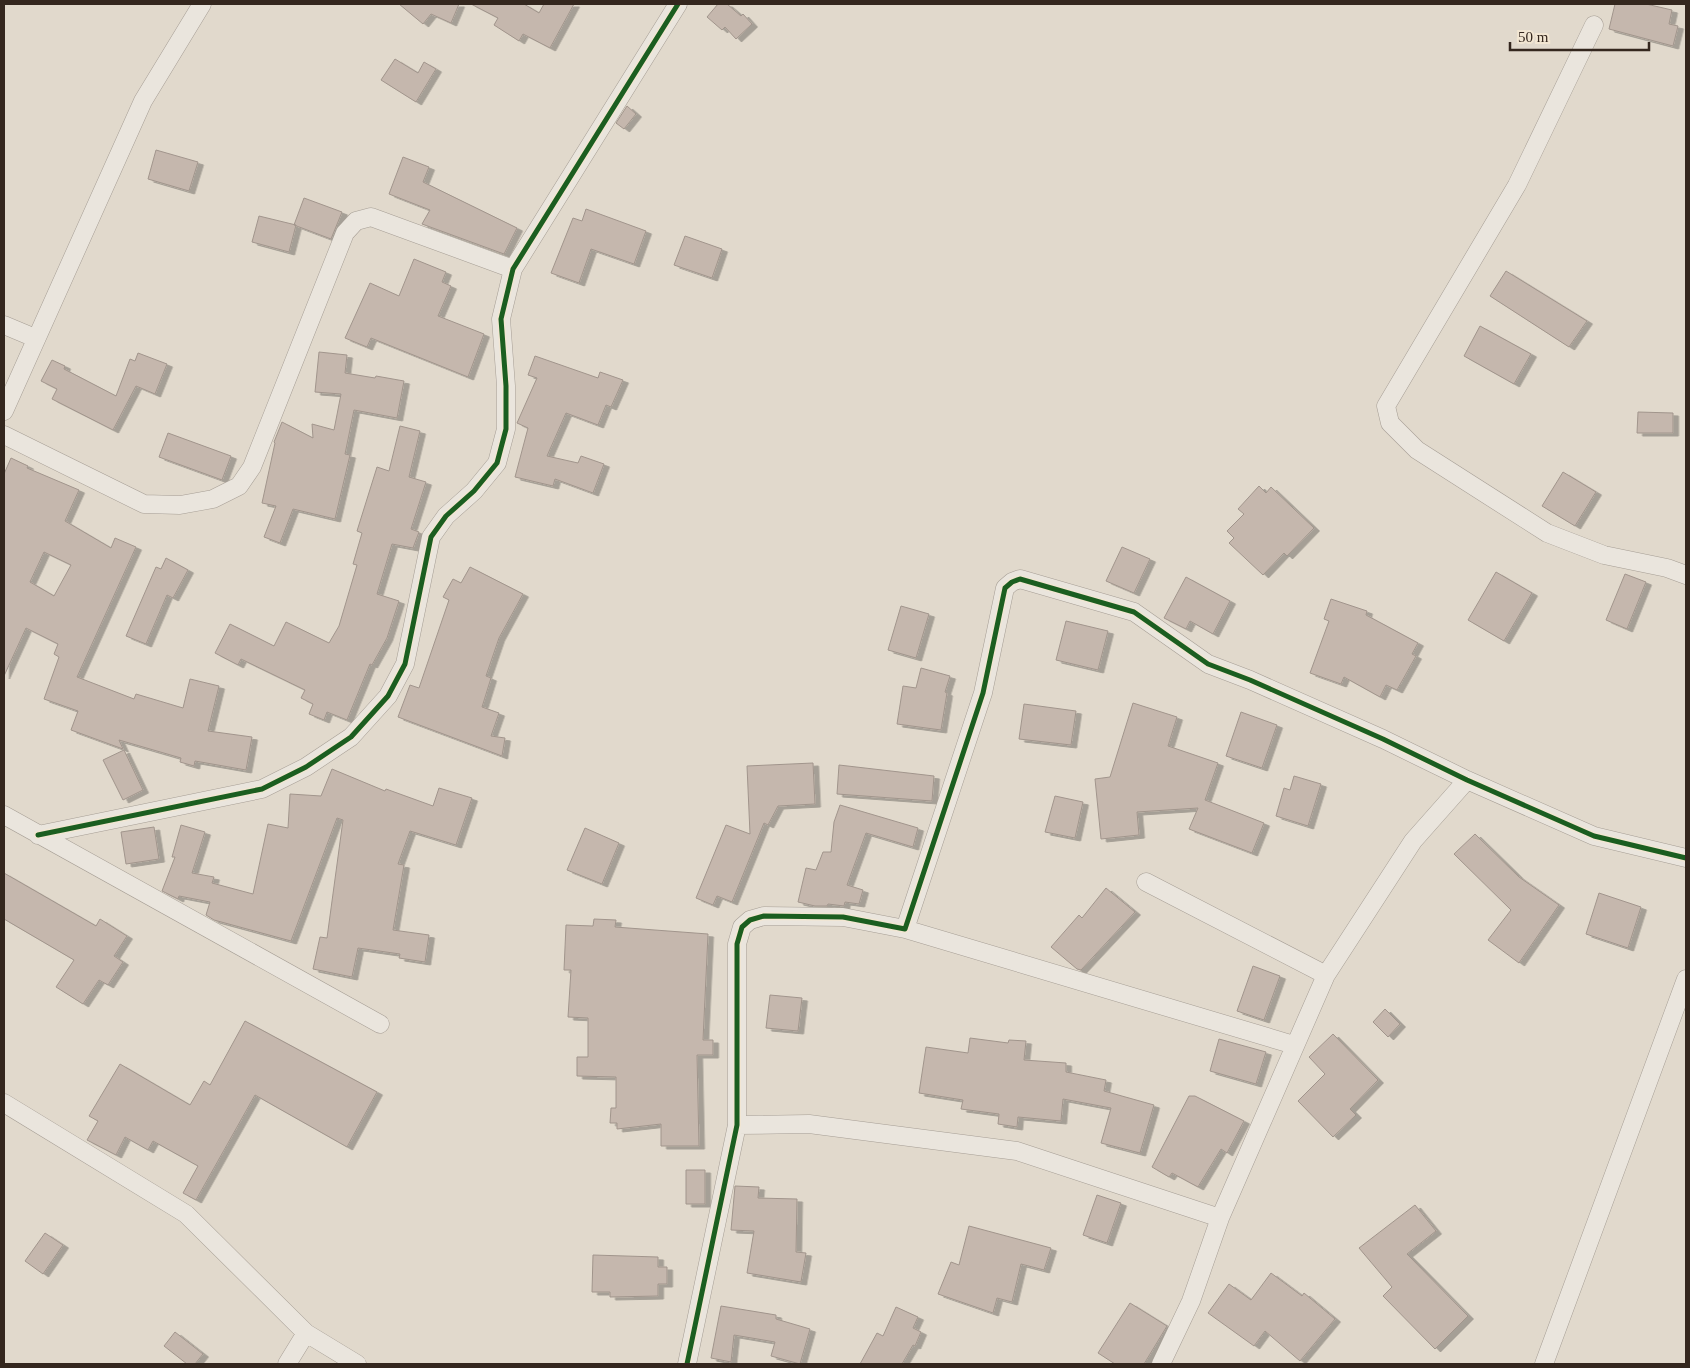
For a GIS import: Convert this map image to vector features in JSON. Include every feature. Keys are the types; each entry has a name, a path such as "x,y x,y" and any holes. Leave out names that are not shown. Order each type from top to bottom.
{"street":[{"path":"4,411 35,338 143,101 202,4"},
{"path":"38,835 262,789 306,767 351,737 388,696 405,664 431,537 446,516 474,492 496,462 506,429 506,386 501,319 513,269 678,4"},
{"path":"1594,25 1517,185 1386,406 1387,414 1390,423 1417,450 1547,533 1604,555 1667,568 1686,574"},
{"path":"4,435 144,504 180,505 213,499 239,486 252,467 345,234 356,221 371,217 513,269"},
{"path":"4,325 35,338"},
{"path":"906,929 983,693 1005,588 1012,582 1020,579 1134,612 1208,664 1383,738 1467,780 1594,836 1686,858"},
{"path":"1161,1364 1191,1301 1220,1218 1326,975 1413,841 1467,780"},
{"path":"4,815 380,1024"},
{"path":"1146,882 1326,975"},
{"path":"687,1364 737,1125 737,944 742,927 750,920 764,916 844,917 906,929 1294,1045"},
{"path":"1544,1364 1686,979"},
{"path":"4,1103 186,1214 306,1333 357,1364"},
{"path":"737,1125 809,1124 1017,1151 1220,1218"},
{"path":"287,1364 306,1333"}],"building":[{"path":"399,4 459,4 451,23 431,14 423,24"},
{"path":"471,4 524,4 539,13 544,4 574,4 550,48 523,34 519,41 494,25 498,18"},
{"path":"718,4 727,4 741,16 743,14 752,24 736,39 725,27 722,30 707,17"},
{"path":"1615,4 1646,4 1672,10 1669,24 1678,26 1673,46 1609,29"},
{"path":"395,59 418,73 424,62 436,69 416,102 381,80"},
{"path":"627,106 636,114 624,129 616,123"},
{"path":"156,150 198,162 189,191 148,179"},
{"path":"403,157 429,167 423,182 517,228 504,254 422,224 430,210 389,194"},
{"path":"304,198 342,212 331,239 294,225"},
{"path":"586,209 646,231 634,264 591,249 579,283 551,273 573,218 582,221"},
{"path":"259,216 296,225 289,252 252,242"},
{"path":"685,236 722,249 712,278 674,265"},
{"path":"414,259 446,272 442,282 451,286 438,316 484,334 468,377 371,338 367,347 345,338 370,283 399,296"},
{"path":"1506,271 1587,321 1569,347 1490,296"},
{"path":"1480,326 1531,354 1514,384 1464,356"},
{"path":"319,352 347,355 345,373 404,381 397,418 354,410 345,454 350,455 335,519 293,509 280,543 264,537 276,506 262,503 274,442 282,422 313,438 312,424 334,430 341,394 315,392"},
{"path":"138,353 167,364 155,394 136,386 113,430 52,399 57,389 41,381 52,360 65,366 64,369 116,396 130,359 135,361"},
{"path":"535,356 598,378 600,372 623,380 611,407 606,405 598,425 566,413 547,456 578,463 581,456 604,464 593,493 555,479 553,486 515,477 528,428 517,423 537,378 528,375"},
{"path":"1638,412 1673,413 1673,433 1637,433"},
{"path":"400,426 420,431 409,477 426,482 411,529 419,532 413,548 392,544 377,594 399,601 387,638 372,665 370,664 347,720 327,712 324,720 309,714 313,704 301,698 305,690 241,659 238,665 215,653 230,624 274,646 286,622 329,643 339,626 357,565 353,564 362,533 357,531 377,467 389,471"},
{"path":"168,433 231,456 222,480 159,457"},
{"path":"11,458 28,466 27,468 79,490 65,521 111,548 115,538 136,547 77,677 134,699 136,694 183,708 190,679 219,686 208,731 252,737 246,770 195,761 194,766 180,762 181,758 119,740 123,749 71,730 78,711 44,699 59,657 54,654 58,644 26,628 4,676 4,474","holes":["44,552 71,565 54,596 30,582"]},
{"path":"1563,472 1596,492 1575,526 1542,506"},
{"path":"1259,486 1266,493 1271,487 1314,528 1287,556 1284,553 1263,575 1229,543 1234,538 1227,531 1244,514 1238,509"},
{"path":"1122,547 1150,559 1134,593 1106,581"},
{"path":"166,558 188,570 173,598 167,595 146,644 126,636 156,567 161,569"},
{"path":"470,567 523,594 499,638 486,676 491,678 482,707 499,713 491,736 505,738 502,756 398,717 410,685 419,688 449,600 443,597 453,579 461,583"},
{"path":"1496,572 1532,593 1504,641 1468,620"},
{"path":"1625,574 1646,582 1627,629 1606,620"},
{"path":"1186,577 1230,601 1213,634 1190,621 1186,629 1164,618"},
{"path":"1331,599 1367,611 1366,615 1418,643 1412,654 1416,656 1397,690 1386,685 1380,697 1344,677 1341,684 1310,673 1329,621 1324,619"},
{"path":"901,606 929,614 916,658 888,650"},
{"path":"1066,621 1108,631 1098,670 1056,660"},
{"path":"921,668 950,676 945,692 947,693 941,730 897,724 903,686 916,688"},
{"path":"1133,703 1177,717 1168,746 1218,763 1205,800 1264,823 1252,853 1189,829 1198,808 1137,812 1139,835 1101,839 1095,779 1110,777"},
{"path":"1024,704 1076,711 1071,745 1019,739"},
{"path":"1241,712 1277,725 1262,768 1226,756"},
{"path":"124,750 143,790 123,800 103,760"},
{"path":"813,763 815,804 778,806 768,825 764,823 732,902 717,896 713,905 696,898 726,825 750,834 747,766"},
{"path":"839,765 934,776 932,801 837,794"},
{"path":"332,769 385,791 386,789 433,806 439,788 472,798 456,845 410,831 398,864 404,865 393,930 429,935 425,962 399,958 400,954 358,948 352,977 313,969 320,937 327,938 343,820 337,818 291,941 214,920 206,915 210,902 179,896 178,899 162,891 175,857 172,857 181,825 205,832 192,873 214,877 212,883 253,894 268,824 288,828 290,794 321,796"},
{"path":"1294,776 1321,784 1308,826 1276,816 1284,788 1290,790"},
{"path":"1055,796 1083,802 1075,838 1045,832"},
{"path":"840,805 918,828 913,847 866,833 847,885 863,890 859,904 845,902 844,906 828,904 827,906 815,906 798,902 806,868 816,870 823,852 831,852 834,822"},
{"path":"154,827 159,859 126,864 121,832"},
{"path":"585,828 619,843 602,884 567,870"},
{"path":"1475,834 1519,877 1559,905 1519,963 1488,940 1511,910 1454,854"},
{"path":"4,873 96,926 100,919 127,936 114,956 123,962 108,985 99,980 83,1004 56,987 74,960 4,919"},
{"path":"1106,888 1135,912 1081,970 1077,969 1051,947 1079,915 1082,918"},
{"path":"1599,893 1641,907 1628,948 1586,934"},
{"path":"594,919 616,920 615,927 708,934 703,1040 713,1040 713,1055 697,1055 699,1146 661,1146 661,1124 617,1129 617,1123 610,1123 611,1108 616,1108 616,1077 577,1076 577,1057 588,1057 588,1018 568,1017 571,970 564,970 566,925 593,926"},
{"path":"1253,966 1280,976 1264,1020 1237,1011"},
{"path":"770,995 802,998 798,1031 766,1028"},
{"path":"1385,1009 1400,1024 1388,1037 1373,1022"},
{"path":"245,1021 377,1092 347,1147 255,1095 196,1200 183,1193 198,1166 153,1141 148,1150 125,1137 116,1155 87,1140 98,1121 89,1116 120,1064 190,1105 204,1081 210,1085"},
{"path":"1333,1034 1378,1080 1350,1109 1356,1115 1333,1137 1298,1101 1325,1074 1309,1057"},
{"path":"970,1038 1008,1043 1009,1040 1026,1041 1024,1060 1066,1063 1066,1072 1106,1080 1104,1091 1154,1105 1140,1153 1101,1143 1111,1108 1063,1099 1061,1121 1018,1117 1017,1127 998,1124 999,1114 961,1109 963,1100 919,1093 926,1047 968,1053"},
{"path":"1219,1039 1266,1052 1256,1084 1210,1071"},
{"path":"1189,1096 1195,1096 1244,1121 1227,1153 1221,1149 1198,1187 1172,1173 1169,1177 1152,1167"},
{"path":"686,1170 705,1170 705,1204 686,1204"},
{"path":"735,1186 759,1187 758,1198 797,1199 796,1252 806,1253 801,1282 747,1273 754,1231 731,1230"},
{"path":"1097,1195 1121,1203 1107,1243 1083,1235"},
{"path":"1415,1205 1436,1231 1407,1254 1468,1316 1435,1349 1383,1296 1392,1287 1359,1248"},
{"path":"969,1226 1051,1248 1044,1270 1021,1264 1012,1302 997,1298 993,1313 938,1294 951,1262 959,1265"},
{"path":"45,1233 63,1245 43,1274 25,1261"},
{"path":"593,1255 658,1257 658,1267 667,1267 667,1284 658,1284 658,1296 610,1297 610,1292 592,1292"},
{"path":"1271,1273 1302,1296 1304,1293 1335,1319 1300,1361 1265,1331 1254,1346 1208,1313 1229,1284 1251,1300"},
{"path":"1130,1303 1167,1326 1144,1364 1115,1364 1098,1353"},
{"path":"721,1306 776,1315 776,1319 810,1329 800,1364 771,1356 775,1342 734,1335 731,1362 711,1358"},
{"path":"896,1307 918,1317 913,1328 921,1332 915,1346 913,1345 902,1364 860,1364 877,1333 883,1336"},
{"path":"175,1332 203,1354 195,1364 187,1364 164,1346"}],"cycle path":[{"path":"38,835 262,789 306,767 351,737 388,696 405,664 431,537 446,516 474,491 497,463 506,429 506,386 501,319 513,269 678,4"},
{"path":"687,1364 737,1125 737,944 742,927 750,920 764,916 843,917 905,929 983,693 1005,588 1012,582 1020,579 1134,612 1208,664 1250,680 1383,739 1467,780 1594,836 1686,858"}]}
